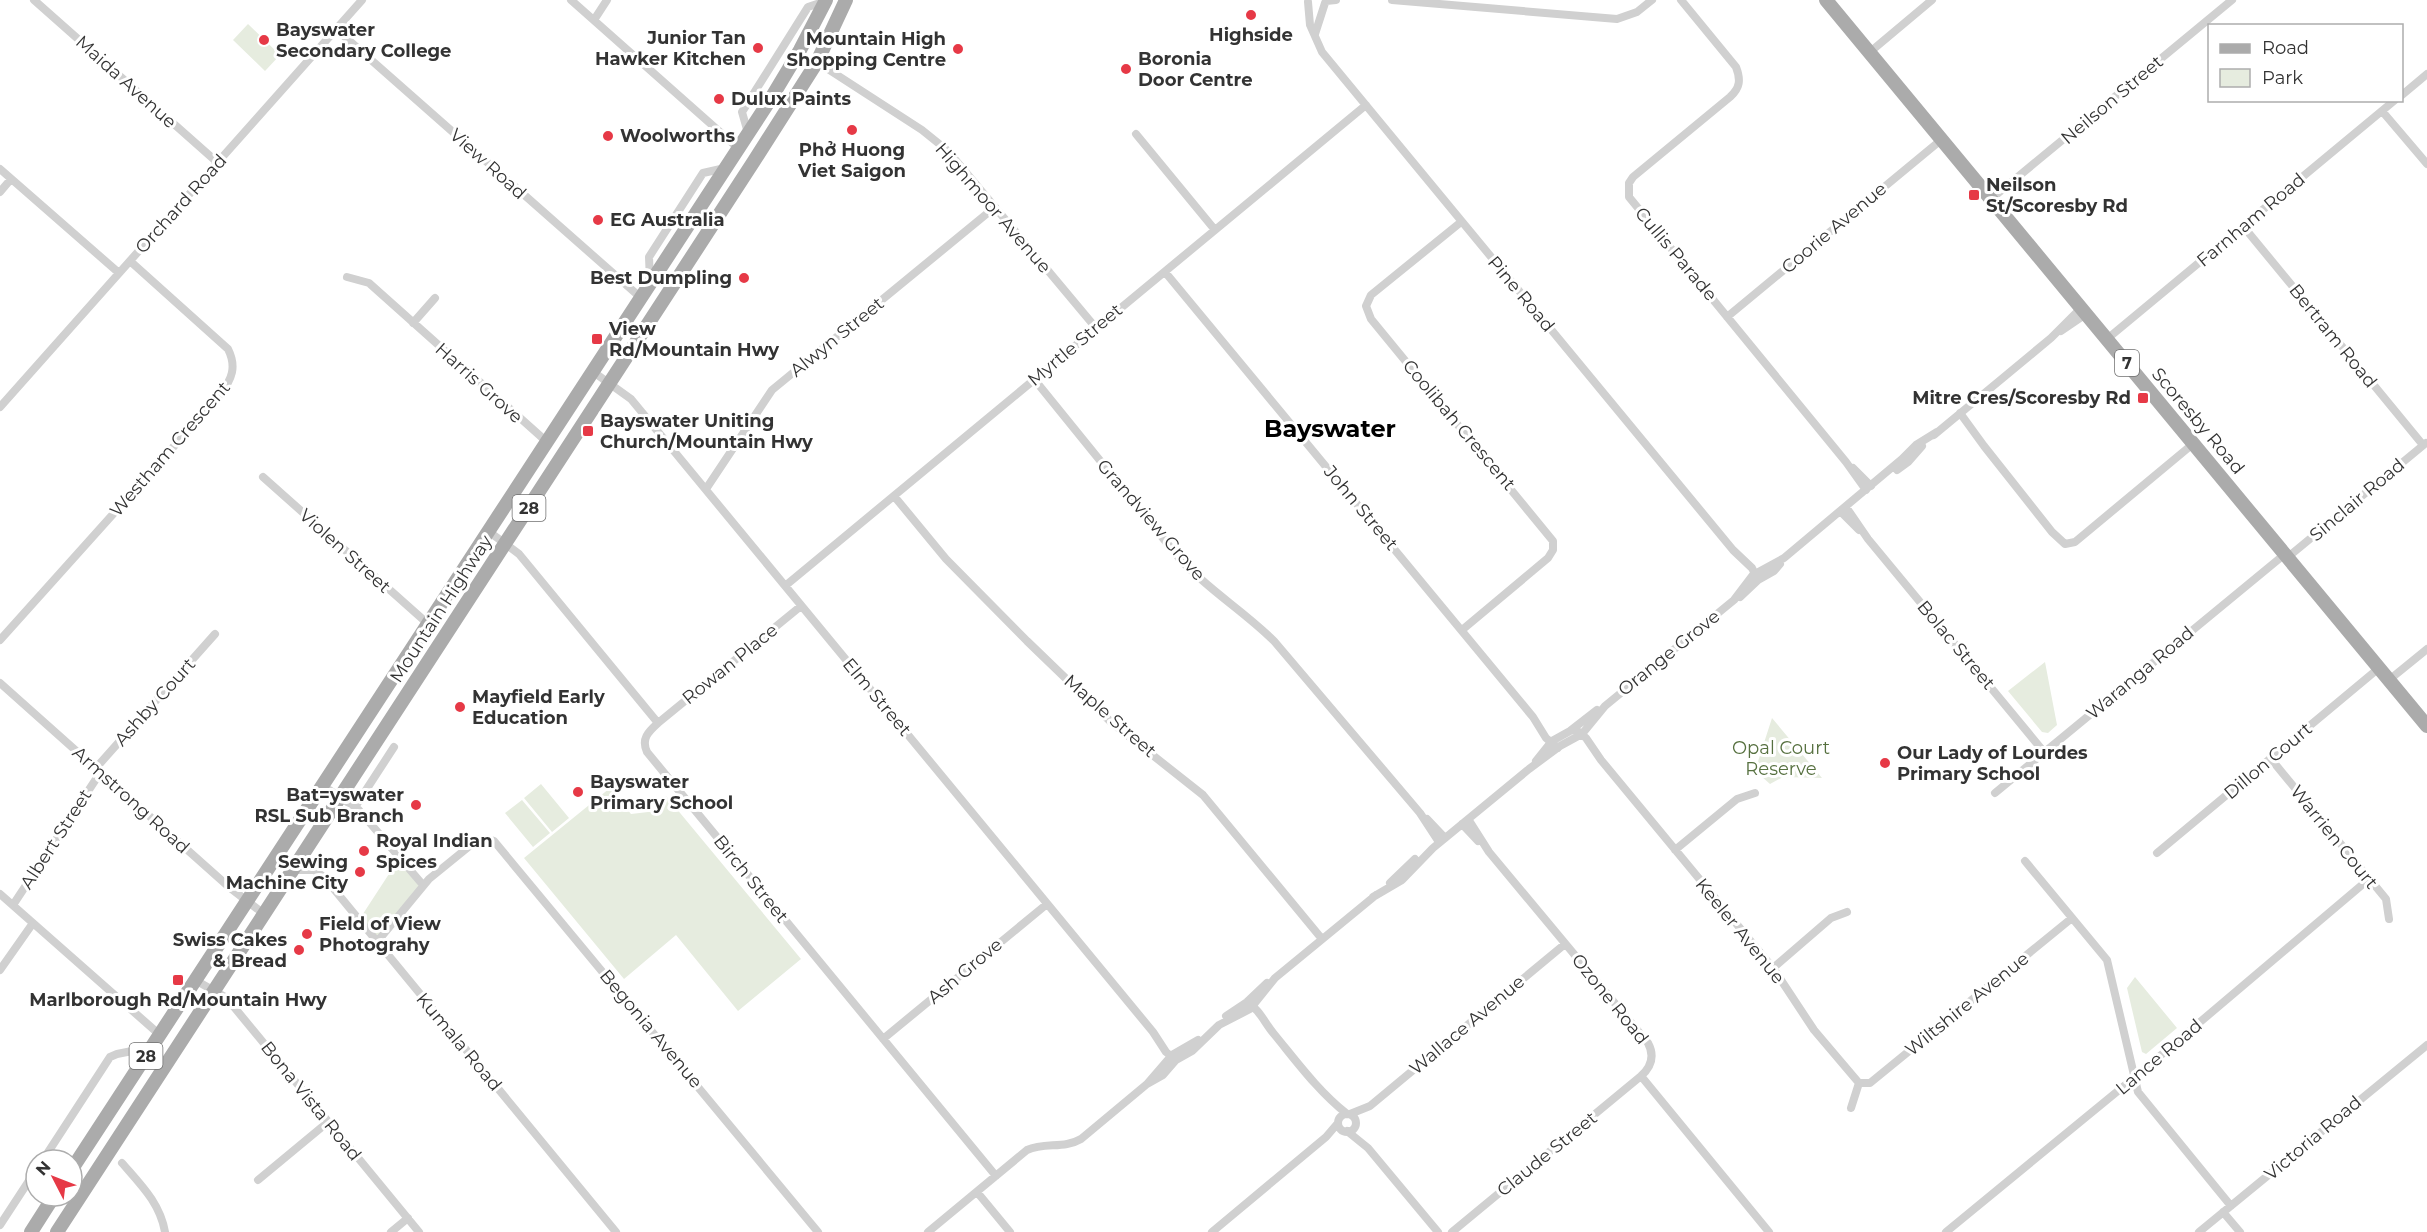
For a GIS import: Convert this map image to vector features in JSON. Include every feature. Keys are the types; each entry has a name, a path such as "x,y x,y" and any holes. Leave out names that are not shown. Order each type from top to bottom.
{"main road":[{"name":"Mountain Highway","path":"84,1151 748,133 800,50 826,0"},
{"name":"Mountain Highway","path":"57,1232 817,62 846,0"},
{"name":"Scoresby Road","path":"1826,0 2427,726"},
{"path":"31,1232 46,1208"}],"street":[{"name":"Maida Avenue","path":"34,0 218,163"},
{"name":"Orchard Road","path":"0,407 362,0"},
{"path":"571,0 738,148"},
{"path":"594,20 607,0"},
{"path":"1392,0 1617,19 1637,12 1652,0"},
{"name":"Cullis Parade","path":"1681,0 1736,67 1740,77 1739,85 1730,97 1633,177 1629,183 1629,197 1868,488"},
{"path":"1870,52 1932,0"},
{"name":"Neilson Street","path":"1991,199 2232,0"},
{"path":"1306,1 1316,6 1328,1"},
{"name":"Pine Road","path":"1306,1 1310,25 1322,52 1755,577"},
{"path":"1314,34 1328,1"},
{"name":"View Road","path":"336,29 640,297"},
{"name":"Highmoor Avenue","path":"817,62 937,140 1096,328"},
{"path":"2403,94 2427,74"},
{"name":"Farnham Road","path":"2107,339 2393,102"},
{"name":"Myrtle Street","path":"785,586 1366,105"},
{"path":"2382,111 2427,164"},
{"path":"1136,134 1215,230"},
{"name":"Coorie Avenue","path":"1728,317 1941,140"},
{"path":"0,169 119,273"},
{"path":"0,192 11,179"},
{"name":"Alwyn Street","path":"706,489 772,390 994,207"},
{"name":"Coolibah Crescent","path":"1461,222 1371,296 1366,306 1371,319 1553,541 1553,550 1548,558 1462,630"},
{"name":"Bertram Road","path":"2243,226 2425,444"},
{"name":"Westham Crescent","path":"0,640 220,395 233,375 233,360 228,348 130,261"},
{"name":"John Street","path":"1165,272 1554,743"},
{"name":"Harris Grove","path":"347,277 369,283 547,442"},
{"path":"413,323 435,298"},
{"name":"Orange Grove","path":"928,1232 1032,1148 1044,1145 1064,1145 1081,1139 1147,1084 1163,1075 1174,1057 1192,1051 1231,1011 1250,1006 1259,988 1275,978 1373,897 1411,862 1439,843 1529,769 1554,743 1578,733 1605,706 1734,600 1746,593 1755,577 1774,571 1784,558 1868,488 1908,462 1937,432 2084,311"},
{"name":"Elm Street","path":"592,371 631,399 1174,1057"},
{"name":"Grandview Grove","path":"1034,379 1196,577 1254,621 1274,641 1420,813 1439,843"},
{"path":"1958,415 2064,544 2075,542 2194,443"},
{"name":"Sinclair Road","path":"2286,555 2425,444"},
{"name":"Violen Street","path":"263,477 427,624"},
{"name":"Maple Street","path":"894,496 946,559 1035,649 1112,723 1203,795 1322,939"},
{"name":"Bolac Street","path":"1843,509 2044,752"},
{"path":"488,531 519,554 658,723"},
{"name":"Waranga Road","path":"1995,793 2286,555"},
{"name":"Rowan Place","path":"658,723 801,606"},
{"name":"Ashby Court","path":"97,771 214,634"},
{"path":"2389,681 2427,650"},
{"name":"Dillon Court","path":"2157,853 2379,668"},
{"name":"Armstrong Road","path":"0,683 245,901 264,914"},
{"name":"Birch Street","path":"658,723 645,736 644,743 647,752 996,1176"},
{"name":"Keeler Avenue","path":"1578,733 1773,968 1814,1030 1859,1083"},
{"path":"355,807 394,747"},
{"name":"Warrien Court","path":"2271,759 2386,899 2389,919"},
{"name":"Albert Street","path":"12,906 97,771"},
{"path":"322,785 363,814 423,885 377,942"},
{"path":"1675,850 1737,799 1755,793"},
{"name":"Ozone Road","path":"1465,822 1650,1047 1652,1053 1650,1065 1641,1076"},
{"name":"Begonia Avenue","path":"423,885 477,840 488,838 497,843 818,1232"},
{"path":"2025,861 2107,960 2138,1092 2227,1209 2240,1232"},
{"name":"Kumala Road","path":"293,870 314,870 324,877 616,1232"},
{"name":"Lance Road","path":"1946,1232 2368,879"},
{"path":"0,894 156,1041 110,1057 51,1148"},
{"name":"Ash Grove","path":"883,1039 1047,904"},
{"path":"1773,968 1831,918 1847,912"},
{"name":"Wiltshire Avenue","path":"1859,1083 1870,1083 2072,918"},
{"path":"0,970 33,923"},
{"name":"Wallace Avenue","path":"1370,1106 1341,1116 1342,1126 1353,1129 1370,1106 1565,944"},
{"name":"Bona Vista Road","path":"195,980 234,1006 419,1232"},
{"path":"1250,1006 1325,1095 1342,1126 1368,1148 1438,1232 1450,1232"},
{"name":"Victoria Road","path":"2199,1232 2427,1045"},
{"path":"1641,1076 1769,1232"},
{"name":"Claude Street","path":"1450,1232 1641,1076"},
{"path":"1851,1108 1859,1083"},
{"path":"1325,1095 1349,1114 1368,1148"},
{"path":"258,1180 328,1122"},
{"path":"1212,1232 1342,1126"},
{"path":"122,1163 155,1201 165,1232"},
{"path":"0,1225 24,1188"},
{"path":"977,1192 1010,1232"},
{"path":"392,1232 408,1218"}],"green space":[{"path":"248,24 280,55 265,71 233,40"},
{"path":"2045,662 2057,725 2048,733 2042,732 2008,691"},
{"name":"Opal Court Reserve","path":"1772,718 1822,778 1783,777 1770,784 1761,776 1754,774"},
{"path":"541,784 569,818 552,832 524,798"},
{"path":"610,788 631,814 648,812 666,796 801,959 738,1011 676,935 624,979 524,858"},
{"path":"522,800 550,833 533,847 505,813"},
{"path":"400,857 423,885 377,942 359,920"},
{"path":"2135,977 2177,1028 2146,1054 2142,1052 2127,988"}],"place":[{"name":"Highside","path":"1251,15"},
{"name":"Bayswater Secondary College","path":"264,40"},
{"name":"Junior Tan Hawker Kitchen","path":"758,48"},
{"name":"Mountain High Shopping Centre","path":"958,49"},
{"name":"Boronia Door Centre","path":"1126,69"},
{"name":"Dulux Paints","path":"719,99"},
{"name":"Phở Huong Viet Saigon","path":"852,130"},
{"name":"Woolworths","path":"608,136"},
{"name":"Neilson St/Scoresby Rd","path":"1974,195"},
{"name":"EG Australia","path":"598,220"},
{"name":"Best Dumpling","path":"744,278"},
{"name":"View Rd/Mountain Hwy","path":"597,339"},
{"name":"Mitre Cres/Scoresby Rd","path":"2143,398"},
{"name":"Bayswater Uniting Church/Mountain Hwy","path":"588,431"},
{"name":"Mayfield Early Education","path":"460,707"},
{"name":"Our Lady of Lourdes Primary School","path":"1885,763"},
{"name":"Bayswater Primary School","path":"578,792"},
{"name":"Bat=yswater RSL Sub Branch","path":"416,805"},
{"name":"Royal Indian Spices","path":"364,851"},
{"name":"Sewing Machine City","path":"360,872"},
{"name":"Field of View Photograhy","path":"307,934"},
{"name":"Swiss Cakes & Bread","path":"299,950"},
{"name":"Marlborough Rd/Mountain Hwy","path":"178,980"}],"district":[{"name":"Bayswater","path":"1330,429"}]}
